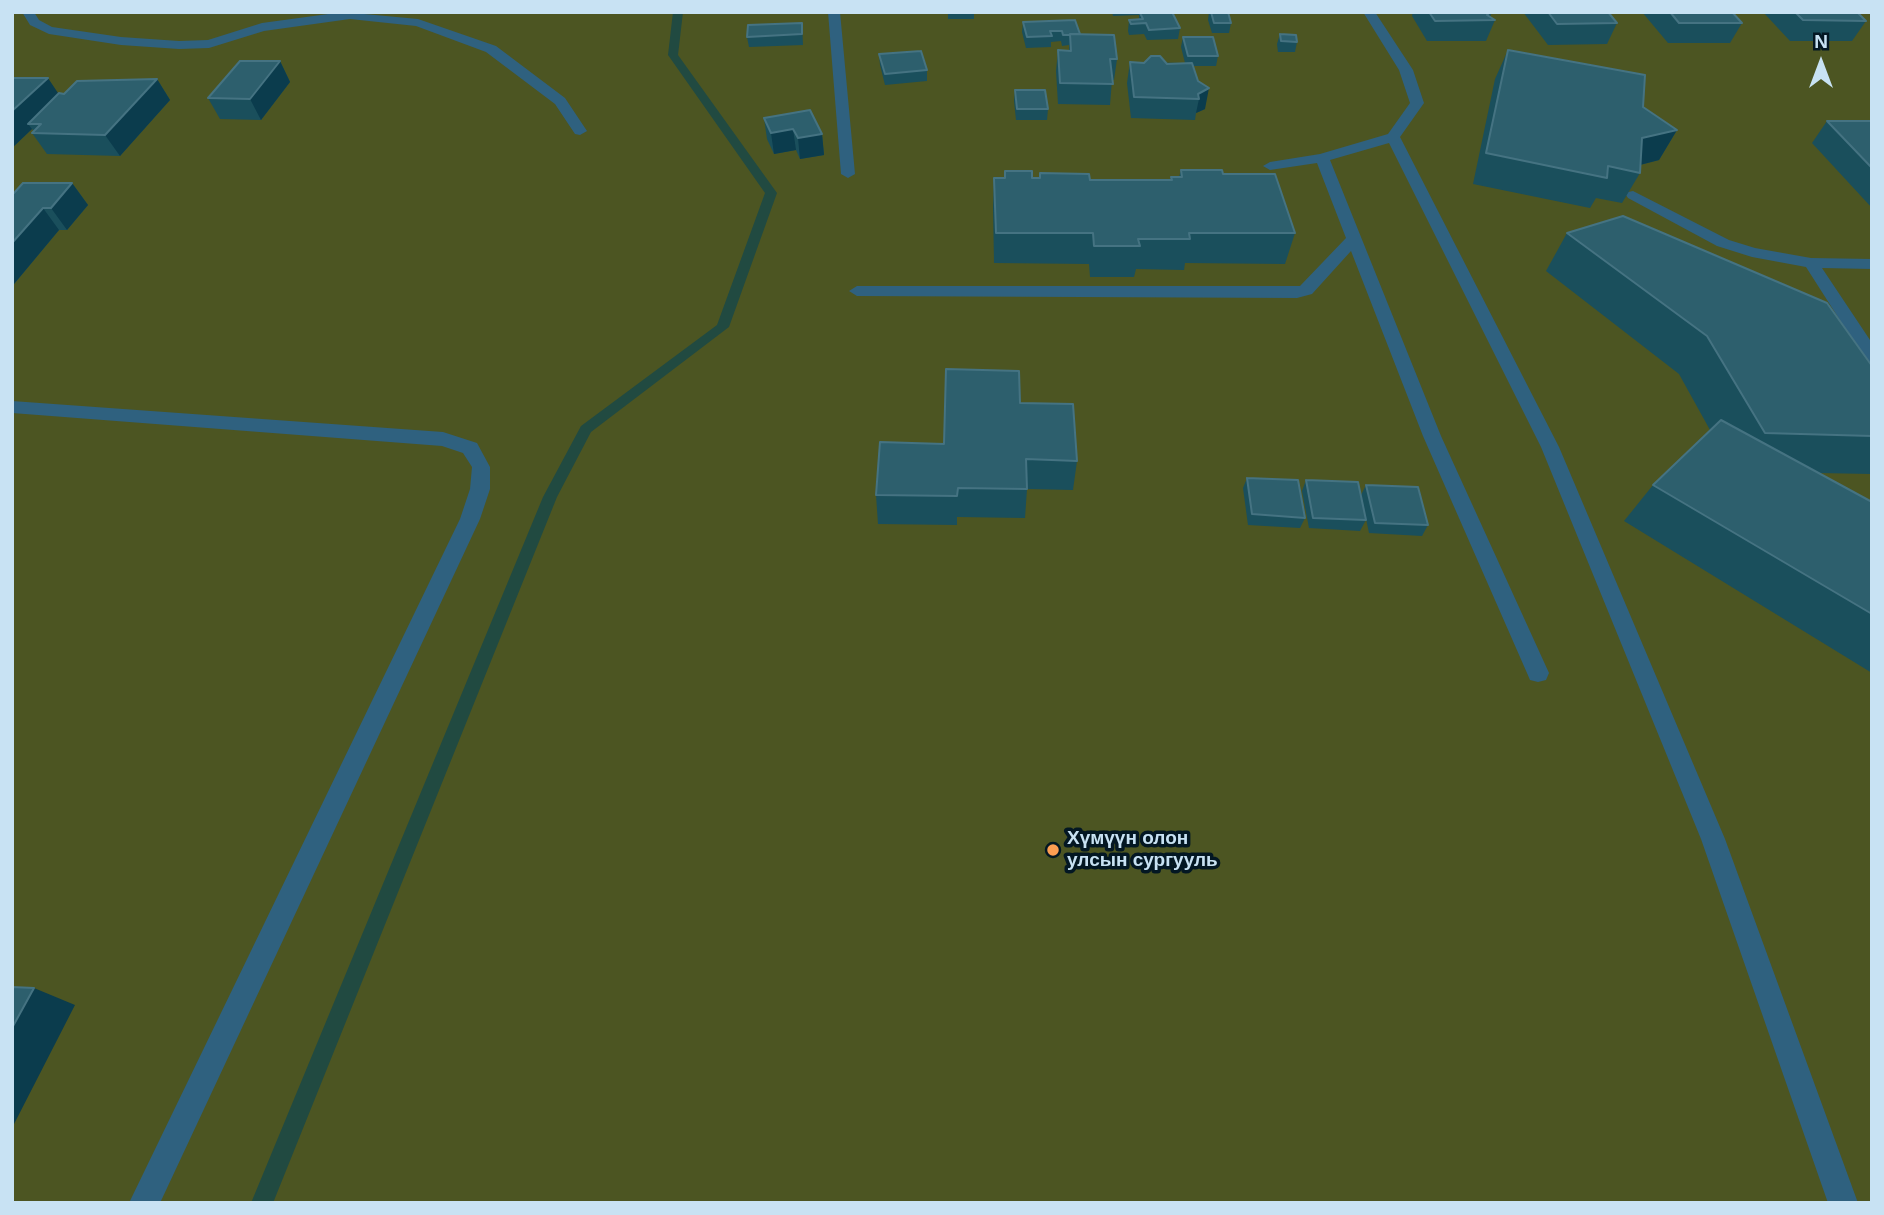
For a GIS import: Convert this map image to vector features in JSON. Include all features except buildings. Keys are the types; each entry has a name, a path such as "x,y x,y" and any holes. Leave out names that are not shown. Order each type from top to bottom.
{"street":[{"path":"28,12 34,22 49,30 121,41 179,45 209,44 262,27 350,15 418,23 491,49 560,101 580,131"},
{"path":"834,12 848,174"},
{"path":"1270,166 1322,158 1393,137 1417,103 1406,70 1370,12"},
{"path":"1393,137 1550,447 1713,839 1843,1203"},
{"path":"1322,158 1432,436 1538,673"},
{"path":"1633,195 1723,243 1781,259 1811,263 1872,264"},
{"path":"857,290 1297,293 1306,290 1354,238"},
{"path":"1811,263 1872,357"},
{"path":"12,407 443,439 470,448 481,467 480,489 470,519 144,1203"}],"green space":[{"path":"12,12 1872,12 1872,1203 12,1203"}],"waterway":[{"path":"262,1203 550,497 586,429 723,327 771,193 673,55 678,12"}],"place":[{"name":"Хүмүүн олон улсын сургууль","path":"1053,850"}]}
